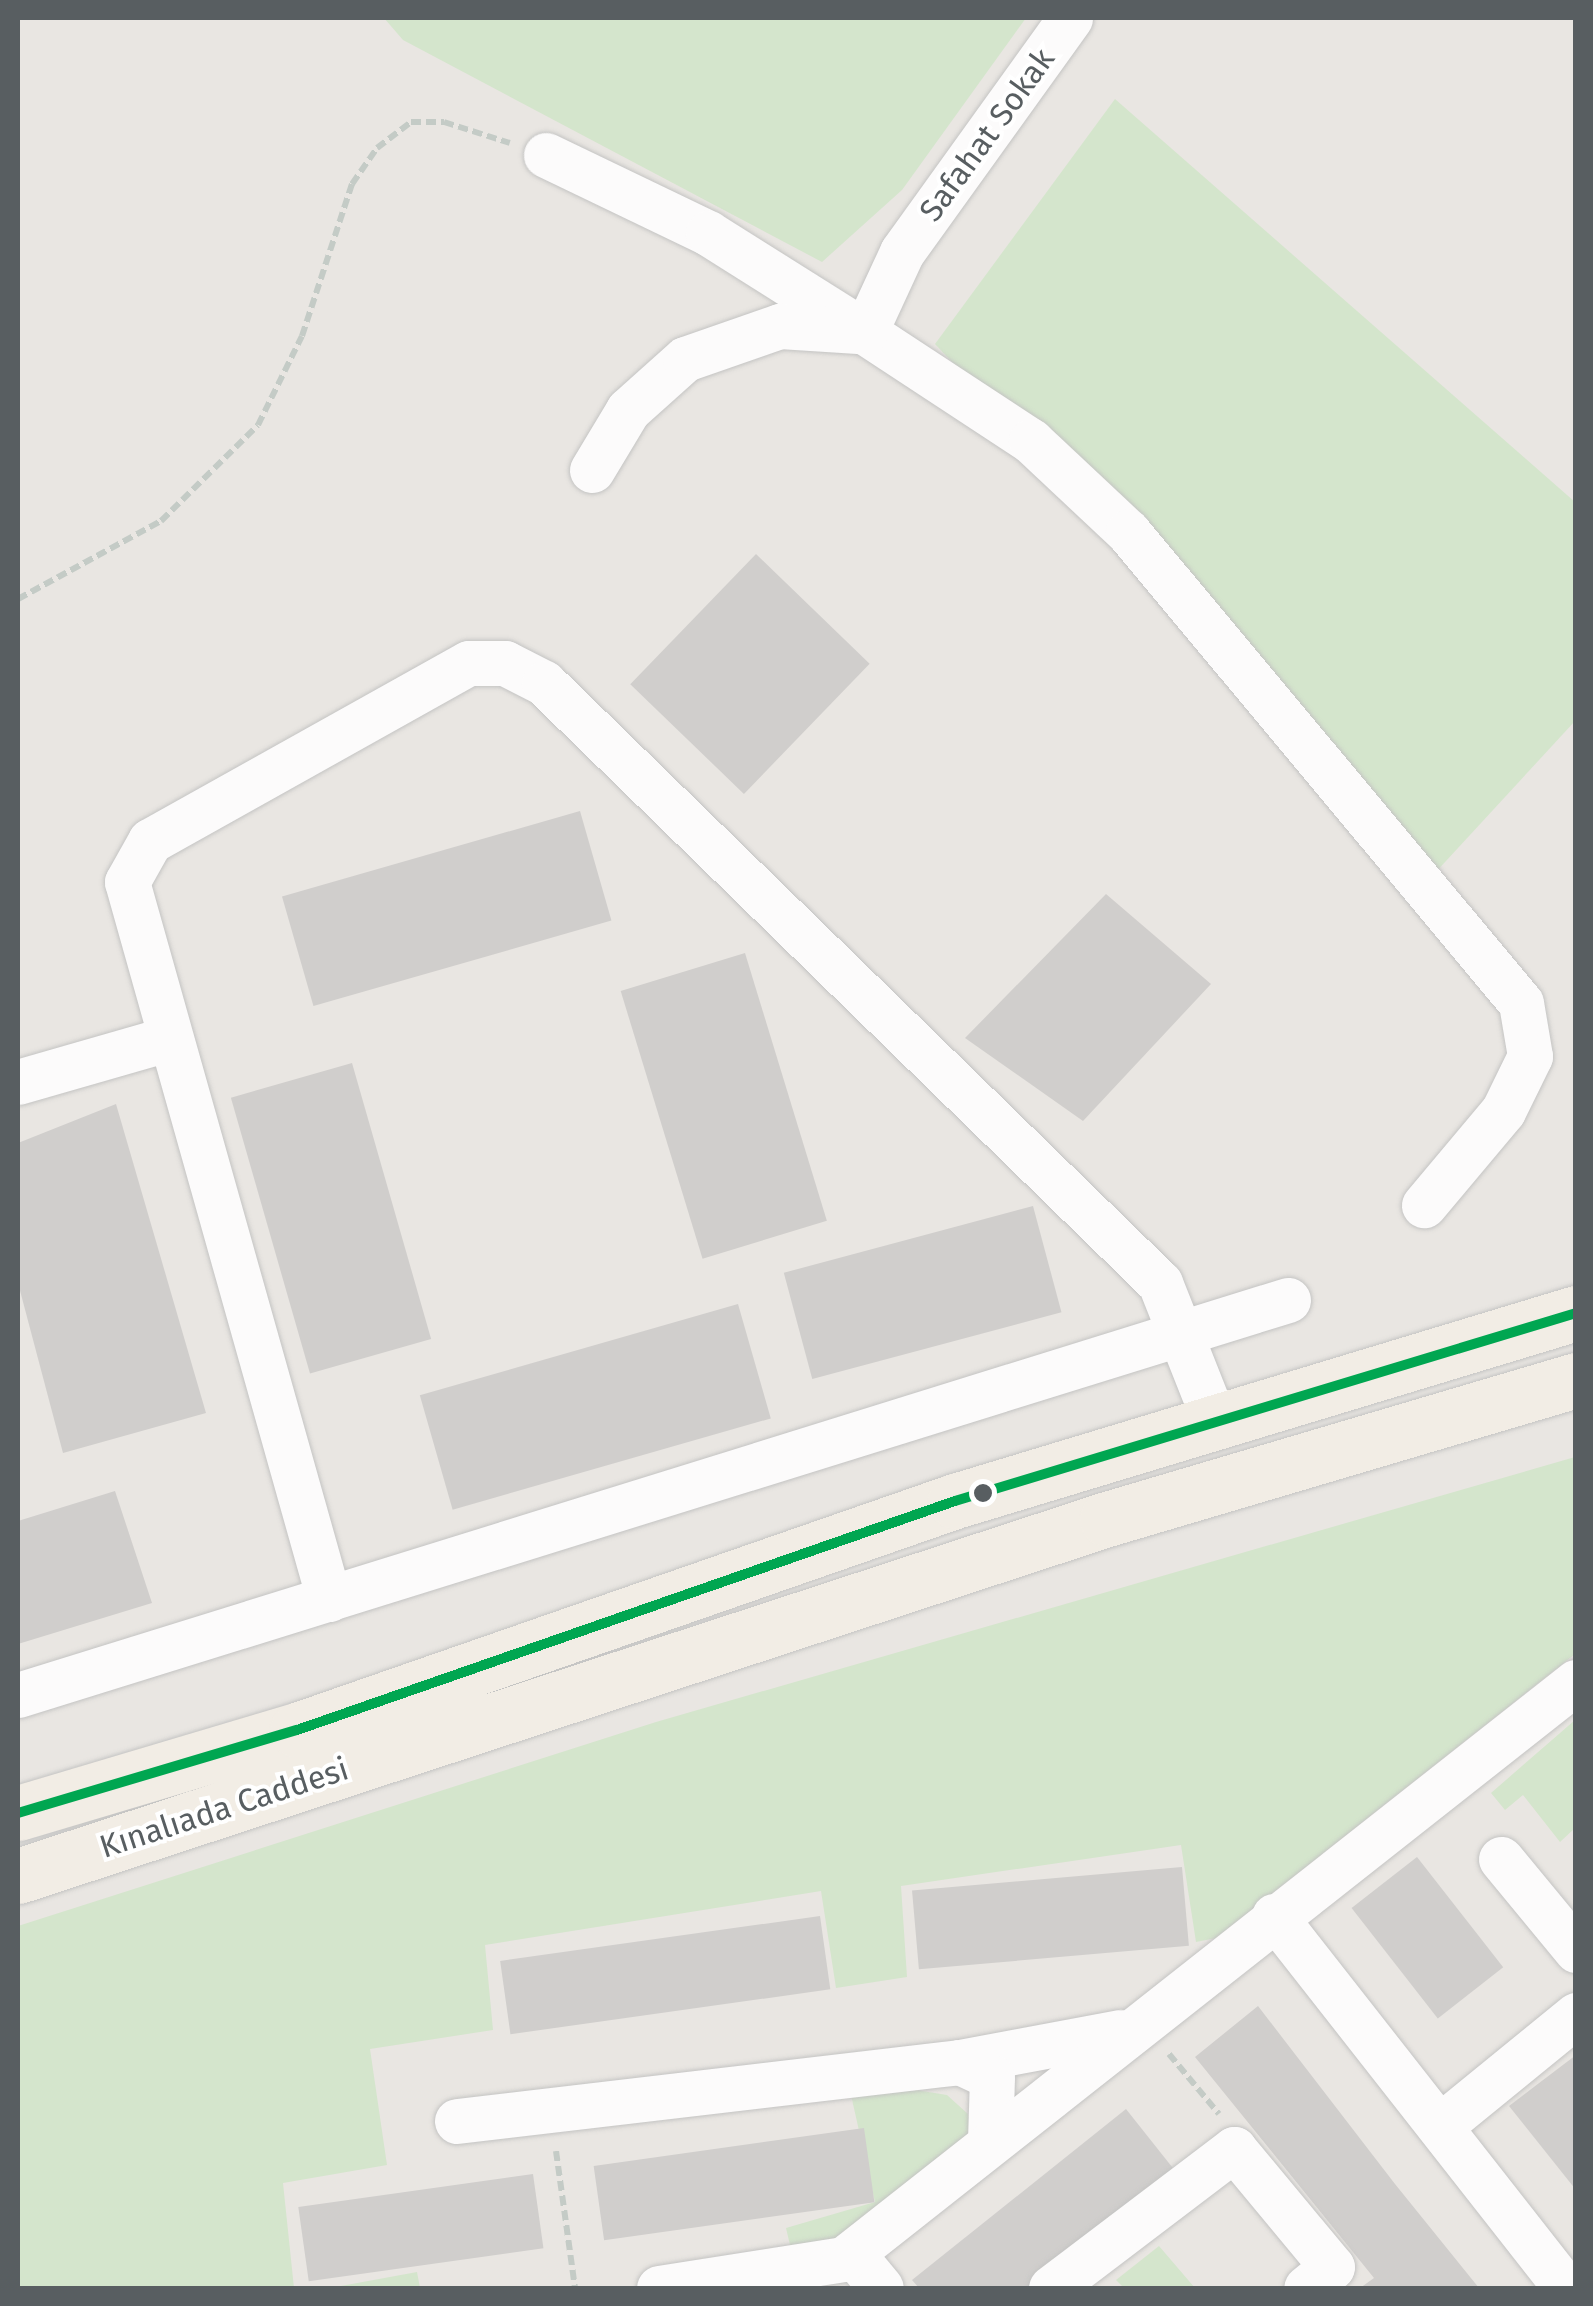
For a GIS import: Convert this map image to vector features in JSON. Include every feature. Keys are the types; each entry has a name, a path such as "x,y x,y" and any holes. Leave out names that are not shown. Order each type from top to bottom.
{"main road":[{"name":"Kınalıada Caddesi","path":"18,1812 297,1730 955,1501 1576,1313"},
{"name":"Kınalıada Caddesi","path":"18,1876 1106,1519 1576,1380"}],"street":[{"name":"Safahat Sokak","path":"865,332 902,252 1070,18"},
{"path":"546,155 708,233 865,332 1031,441 1128,532 1521,1003 1530,1056 1517,1083 1424,1205"},
{"path":"592,470 628,410 685,359 780,326 865,332"},
{"path":"328,1599 126,897 137,854 469,663 506,663 544,683 723,850 1160,1283 1186,1332 1215,1422"},
{"path":"18,1082 167,1039"},
{"path":"18,1695 1288,1300"},
{"path":"658,2288 852,2252 1132,2026 1576,1682"},
{"path":"1501,1859 1576,1950"},
{"path":"1274,1916 1566,2288"},
{"path":"1440,2126 1576,2015"},
{"path":"457,2121 960,2062 1132,2026"},
{"path":"960,2062 992,2077 990,2141"},
{"path":"1061,2286 1238,2145 1332,2268 1306,2288"},
{"path":"852,2252 882,2288"}],"path":[{"path":"18,599 161,521 258,425 302,336 352,184 378,148 410,122 444,122 546,155"},
{"path":"1132,2026 1238,2145"},
{"path":"550,2110 575,2288"}],"green space":[{"path":"384,18 1026,18 902,190 822,262 403,40"},
{"path":"1115,99 1575,502 1575,721 1434,874 935,344"},
{"path":"1575,1457 1575,1654 1216,1938 1196,1942 1181,1845 901,1886 907,1977 836,1988 821,1891 485,1945 493,2030 370,2049 387,2165 283,2183 294,2288 18,2288 18,1926 656,1722"},
{"path":"1575,1720 1575,1828 1560,1842 1523,1795 1505,1810 1491,1793"},
{"path":"910,2089 947,2095 968,2114 974,2137 825,2254 793,2258 786,2228 875,2202 851,2095"},
{"path":"1159,2246 1195,2288 1124,2288 1116,2280"},
{"path":"417,2272 420,2288 330,2288"}],"building":[{"path":"756,554 870,664 744,794 630,684"},
{"path":"580,811 611,921 313,1006 282,896"},
{"path":"1106,894 1211,984 1083,1121 965,1038"},
{"path":"745,953 827,1221 703,1259 621,991"},
{"path":"352,1063 431,1339 310,1374 231,1098"},
{"path":"116,1104 206,1413 63,1453 18,1283 18,1143"},
{"path":"1033,1206 1061,1312 812,1379 784,1273"},
{"path":"738,1304 771,1418 453,1510 420,1395"},
{"path":"115,1491 152,1603 18,1644 18,1521"},
{"path":"1417,1857 1503,1967 1438,2018 1352,1908"},
{"path":"1182,1867 1189,1946 919,1969 912,1891"},
{"path":"820,1916 830,1989 510,2034 500,1961"},
{"path":"1258,2006 1479,2288 1360,2288 1374,2278 1195,2057"},
{"path":"1576,2055 1576,2190 1509,2106"},
{"path":"1126,2109 1176,2172 1029,2288 919,2288 912,2280"},
{"path":"864,2128 874,2202 604,2240 594,2166"},
{"path":"533,2174 543,2248 309,2281 298,2207"}],"transit line":[{"path":"18,1813 297,1730 955,1501 1576,1313"}]}
